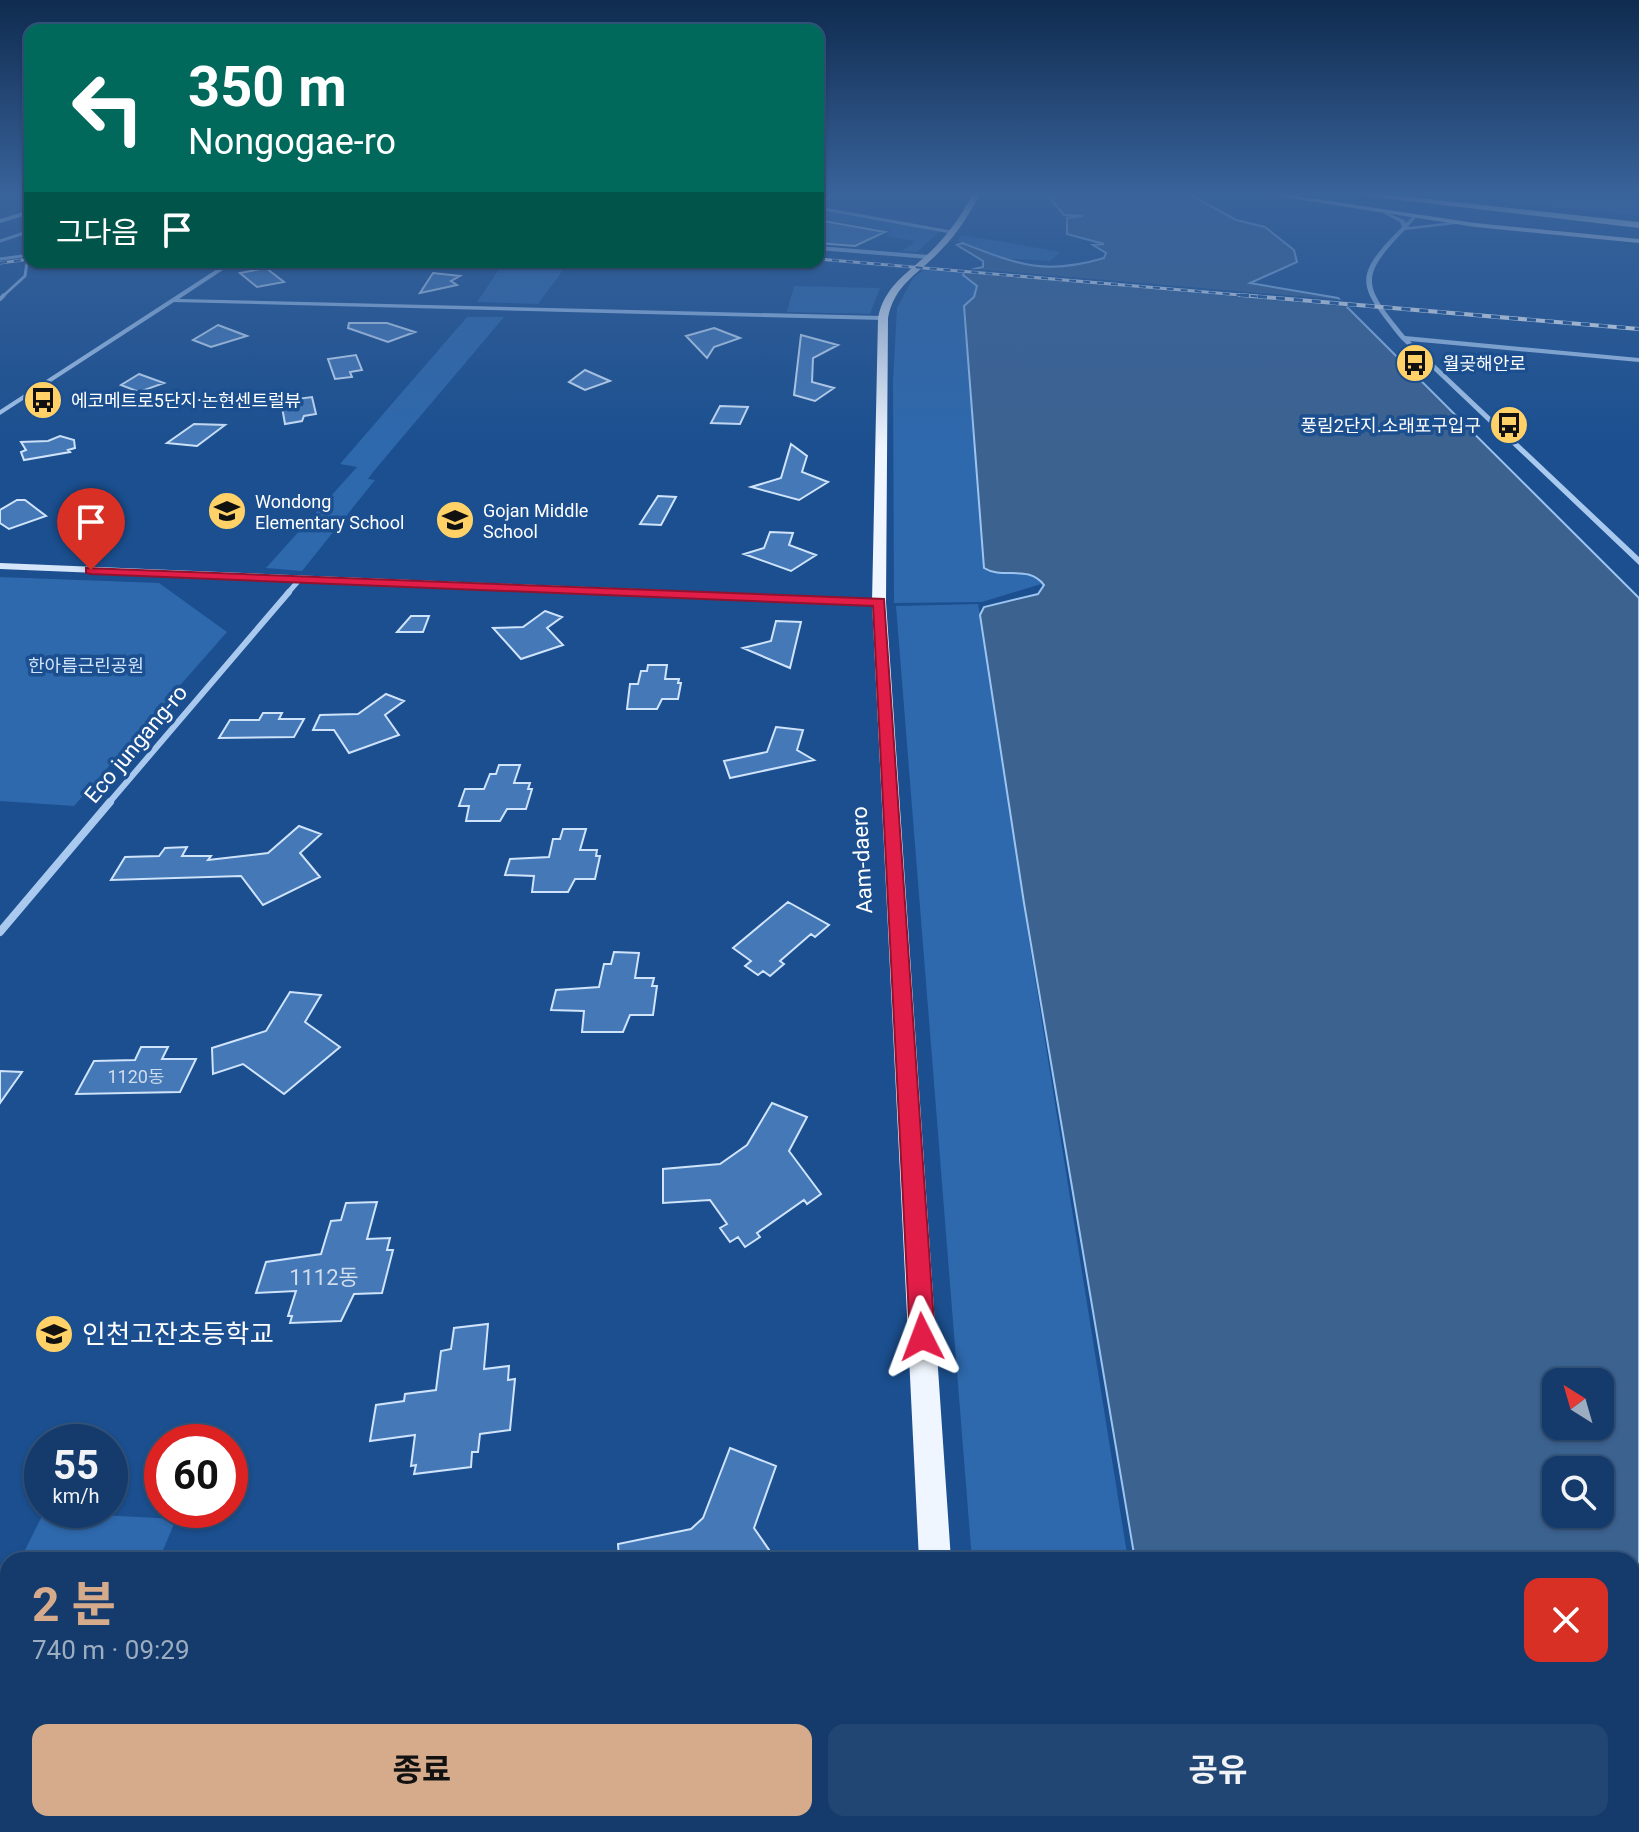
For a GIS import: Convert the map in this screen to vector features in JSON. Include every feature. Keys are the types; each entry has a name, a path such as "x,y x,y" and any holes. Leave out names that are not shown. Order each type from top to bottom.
{"main road":[{"name":"Aam-daero","path":"902,277 886,298 883,318 879,602 935,1552"},
{"path":"0,566 879,602"}],"street":[{"path":"0,299 23,277"},
{"path":"0,413 210,277"},
{"path":"1368,277 1367,290 1403,338 1639,562"},
{"path":"176,301 883,318"},
{"path":"1403,338 1639,360"},
{"name":"Eco jungang-ro","path":"0,932 300,579"}],"green space":[{"path":"494,277 558,277 538,304 477,302"},
{"path":"1042,277 1134,1552 1023,903 1127,1552 971,1552 896,606 978,604 980,614 984,607 1038,594 1044,588 1040,584 982,602 894,603 893,381 897,308 913,278"},
{"path":"794,286 880,288 870,314 787,312"},
{"path":"467,317 504,317 373,472 368,479 375,480 302,571 266,568 357,467 340,464"},
{"name":"한아름근린공원","path":"0,577 159,583 227,632 74,806 0,801"},
{"path":"128,1516 144,1517 144,1528 172,1528 162,1552 24,1552 36,1528 128,1528"}],"shaded area":[{"path":"966,277 1262,277 1250,283 1338,298 1639,598 1639,1552 1134,1552 1024,903 980,615 984,607 1038,594 1044,585 1031,575 999,573 984,568 964,306 974,297 977,286"}],"pier":[{"path":"1020,277 1075,277 1345,300 1350,307"}],"building":[{"path":"245,277 278,277 284,282 257,287"},
{"path":"430,277 457,277 451,281 457,285 420,293"},
{"path":"349,323 387,323 415,332 388,342 348,328"},
{"path":"218,325 247,336 211,347 193,340"},
{"path":"714,328 740,338 714,347 707,358 686,336"},
{"path":"801,335 838,345 813,358 812,382 834,388 815,401 794,395"},
{"path":"356,355 362,370 350,372 352,377 335,379 328,359"},
{"path":"585,370 610,381 585,390 569,382"},
{"path":"139,374 164,383 139,392 121,385"},
{"path":"312,397 316,414 285,424 281,401"},
{"path":"720,406 748,407 740,424 711,423"},
{"path":"194,424 225,425 197,446 167,443"},
{"path":"60,436 74,440 75,448 68,450 70,452 24,460 21,452 26,450 21,442 48,441"},
{"path":"791,444 807,456 802,472 828,482 799,500 751,487 781,478"},
{"path":"658,496 676,497 661,525 640,524"},
{"path":"17,500 25,500 46,516 9,529 0,523 0,510"},
{"path":"770,532 793,533 789,545 816,555 791,571 744,554 764,548"},
{"path":"545,611 562,617 547,628 563,645 521,659 493,628 523,627"},
{"path":"411,616 429,616 423,632 397,632"},
{"path":"776,621 801,622 790,668 743,648 771,641"},
{"path":"648,665 667,665 665,679 679,679 678,683 681,683 678,699 662,699 657,709 627,709 630,684 638,684 641,671 647,671"},
{"path":"386,694 404,701 385,715 399,735 349,753 334,730 313,730 320,715 358,714"},
{"path":"263,713 282,713 279,719 304,719 294,737 219,738 230,720 259,720"},
{"path":"776,727 803,730 797,750 814,760 730,778 724,761 767,752"},
{"path":"499,765 520,765 514,783 530,783 528,789 532,789 526,809 507,809 500,821 466,821 469,806 459,806 465,789 484,789 490,774 496,774"},
{"path":"299,826 321,834 300,853 320,877 263,905 241,876 111,880 125,857 159,856 165,848 187,847 182,856 211,856 208,860 268,853"},
{"path":"563,829 586,829 580,850 597,850 596,856 600,856 595,879 575,879 568,892 532,892 534,876 505,875 510,859 549,857 553,839 560,839"},
{"path":"788,902 829,925 815,937 811,934 780,961 784,964 770,976 763,971 758,975 745,966 751,961 733,948"},
{"path":"614,952 639,953 635,978 654,978 652,986 657,986 653,1015 630,1015 623,1032 582,1032 584,1011 551,1010 556,990 599,987 604,964 611,964"},
{"path":"290,992 321,995 305,1022 340,1047 284,1094 243,1064 213,1074 212,1048 266,1031"},
{"path":"141,1047 168,1047 162,1059 196,1059 180,1092 76,1094 94,1061 135,1060"},
{"path":"0,1071 22,1072 0,1103"},
{"path":"772,1103 807,1117 789,1151 821,1194 807,1204 804,1200 757,1233 760,1237 745,1247 738,1237 730,1242 720,1228 727,1224 710,1200 663,1203 663,1169 720,1164 747,1145"},
{"path":"377,1202 367,1239 390,1238 387,1250 393,1250 382,1293 354,1294 341,1321 290,1323 292,1316 288,1316 296,1291 256,1293 266,1262 321,1254 331,1221 341,1220 346,1203"},
{"path":"488,1324 484,1369 509,1366 508,1380 515,1379 510,1430 480,1434 478,1452 472,1452 471,1467 414,1474 416,1465 411,1466 415,1435 370,1441 376,1405 404,1401 405,1394 436,1390 441,1351 451,1349 454,1328"},
{"path":"730,1448 776,1466 754,1528 770,1552 618,1552 618,1544 691,1529 703,1518"}],"railway":[{"path":"1035,277 1264,297"},
{"path":"1240,295 1639,329"}],"place":[{"name":"월곶해안로","path":"1415,363"},
{"name":"에코메트로5단지·논현센트럴뷰","path":"43,400"},
{"name":"풍림2단지.소래포구입구","path":"1509,425"},
{"name":"Wondong Elementary School","path":"227,511"},
{"name":"Gojan Middle School","path":"455,520"},
{"name":"인천고잔초등학교","path":"54,1334"}],"route":[{"path":"91,570 879,602 922,1337"}]}
